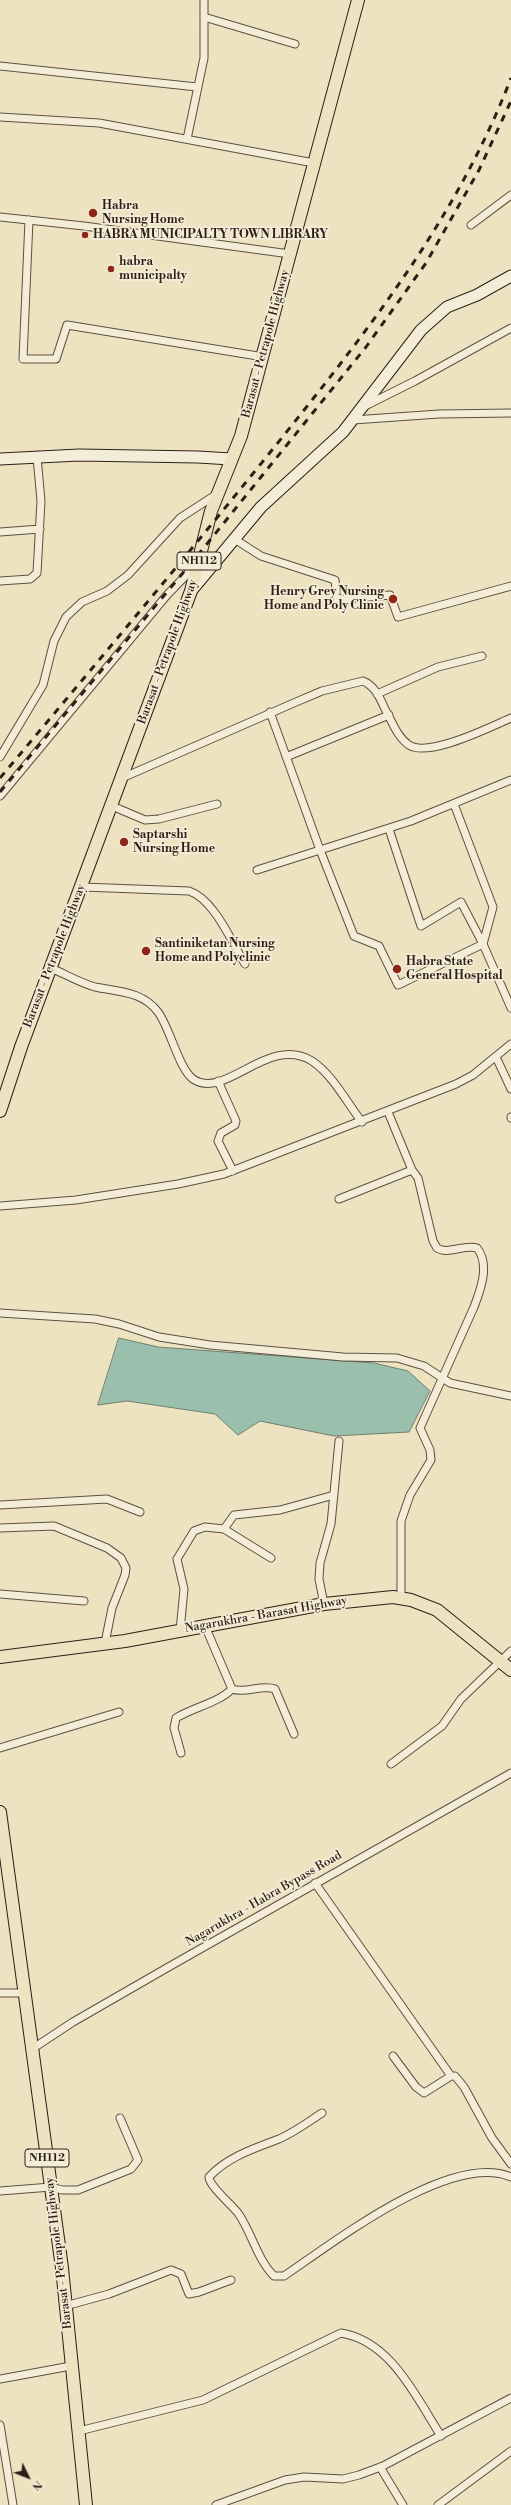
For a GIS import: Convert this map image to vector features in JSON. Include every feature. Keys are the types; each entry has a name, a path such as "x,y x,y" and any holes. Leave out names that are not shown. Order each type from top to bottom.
{"main road":[{"name":"Barasat - Petrapole Highway","path":"0,1111 51,968 191,591 217,494 243,430 264,357 358,0"},
{"path":"191,591 236,540 261,507 343,432 354,420 366,406 421,330 434,317 447,307 477,295 511,276"},
{"path":"0,459 79,455 231,459"},
{"name":"Nagarukhra - Barasat Highway","path":"0,1657 180,1631 324,1604 370,1598 401,1598 421,1603 437,1610 507,1666"},
{"name":"Barasat - Petrapole Highway","path":"0,1812 3,1862 24,1993 51,2187 86,2505"}],"street":[{"path":"186,139 204,58 204,0"},
{"path":"204,18 295,44"},
{"path":"0,66 197,86"},
{"path":"0,116 99,123 314,163"},
{"path":"471,225 511,195"},
{"path":"0,217 290,254"},
{"path":"29,220 23,359 56,359 67,325 264,357"},
{"path":"366,406 511,328"},
{"path":"354,420 439,414 511,413"},
{"path":"0,581 30,579 35,576 38,568 40,528 37,457"},
{"path":"0,757 43,685 54,640 66,617 82,602 107,591 128,575 180,518 217,494"},
{"path":"0,532 40,528"},
{"path":"236,540 261,556 335,580 337,600 390,595 398,617 511,586"},
{"path":"0,796 166,595 198,564"},
{"path":"377,694 438,667 482,656"},
{"path":"122,778 270,712 322,691 363,681 369,684 377,694 400,736 410,745 419,750 450,743 511,718"},
{"path":"270,712 320,850 354,936 379,946 398,985 483,944 493,907 454,804"},
{"path":"286,757 389,716"},
{"path":"257,870 389,829 511,780"},
{"path":"112,806 145,820 159,819 217,804"},
{"path":"389,829 421,926 461,902 483,944 511,1008"},
{"path":"82,887 174,890 196,893 208,903 245,964"},
{"path":"51,968 84,983 134,994 147,1000 158,1012 167,1028 179,1056 193,1078 203,1082 228,1079 272,1056 295,1055 305,1058 325,1074 362,1122"},
{"path":"0,1206 76,1200 105,1193 178,1184 233,1171 388,1112 456,1084 496,1057 511,1044"},
{"path":"496,1057 511,1089"},
{"path":"218,1081 236,1121 235,1125 221,1133 218,1141 233,1171"},
{"path":"388,1112 412,1170 418,1178 433,1241 437,1248 446,1251 470,1246 477,1248 483,1261 482,1288 420,1428 430,1450 431,1460 410,1495 401,1521 401,1598"},
{"path":"340,1199 412,1170"},
{"path":"0,1313 95,1319 119,1324 159,1337 224,1347 343,1357 397,1358 424,1366 450,1383 511,1396"},
{"path":"324,1604 319,1567 331,1524 339,1441"},
{"path":"224,1529 234,1515 280,1510 334,1495"},
{"path":"0,1504 107,1499 140,1512"},
{"path":"0,1528 54,1526 107,1548 121,1558 126,1568 125,1575 112,1608 105,1643"},
{"path":"180,1631 184,1589 177,1559 194,1531 205,1527 224,1529 271,1558"},
{"path":"0,1594 84,1601"},
{"path":"205,1626 232,1689"},
{"path":"391,1764 442,1726 461,1699 507,1666 511,1651"},
{"path":"181,1753 174,1728 176,1718 196,1706 222,1697 232,1689 243,1690 268,1686 275,1689 294,1734"},
{"path":"0,1748 119,1712"},
{"name":"Nagarukhra - Habra Bypass Road","path":"32,2049 73,2022 315,1883 511,1774"},
{"path":"315,1883 451,2076 455,2076 464,2087 492,2138 511,2164"},
{"path":"0,1993 24,1993"},
{"path":"393,2056 420,2091 428,2092 451,2076"},
{"path":"322,2113 285,2136 257,2145 208,2177 212,2185 239,2214 265,2264 274,2276 284,2276 367,2219 402,2199 468,2173 481,2171 511,2177"},
{"path":"0,2191 51,2187 62,2190 78,2190 131,2169 136,2165 138,2160 120,2118"},
{"path":"65,2306 110,2294 171,2270 180,2274 189,2294 199,2292 231,2280"},
{"path":"79,2431 203,2400 341,2333 356,2336 382,2352 393,2364 441,2436"},
{"path":"0,2379 71,2366"},
{"path":"216,2505 285,2480 304,2477 343,2478 380,2467 511,2398"},
{"path":"0,2425 1,2442 13,2505"},
{"path":"438,2505 511,2451"},
{"path":"380,2467 403,2505"}],"shaded area":[{"path":"119,1338 158,1347 374,1363 408,1371 430,1391 409,1432 334,1436 260,1421 238,1435 215,1414 127,1401 98,1405"}],"railway":[{"path":"0,778 235,496 372,322 435,229 463,181 489,130 511,78"},
{"path":"0,792 202,550 366,347 426,263 479,170 511,101"}],"place":[{"name":"Habra Nursing Home","path":"93,213"},
{"name":"HABRA MUNICIPALTY TOWN LIBRARY","path":"85,235"},
{"name":"habra municipalty","path":"111,269"},
{"name":"Henry Grey Nursing Home and Poly Clinic","path":"393,599"},
{"name":"Saptarshi Nursing Home","path":"124,842"},
{"name":"Santiniketan Nursing Home and Polyclinic","path":"146,951"},
{"name":"Habra State General Hospital","path":"397,969"}]}
